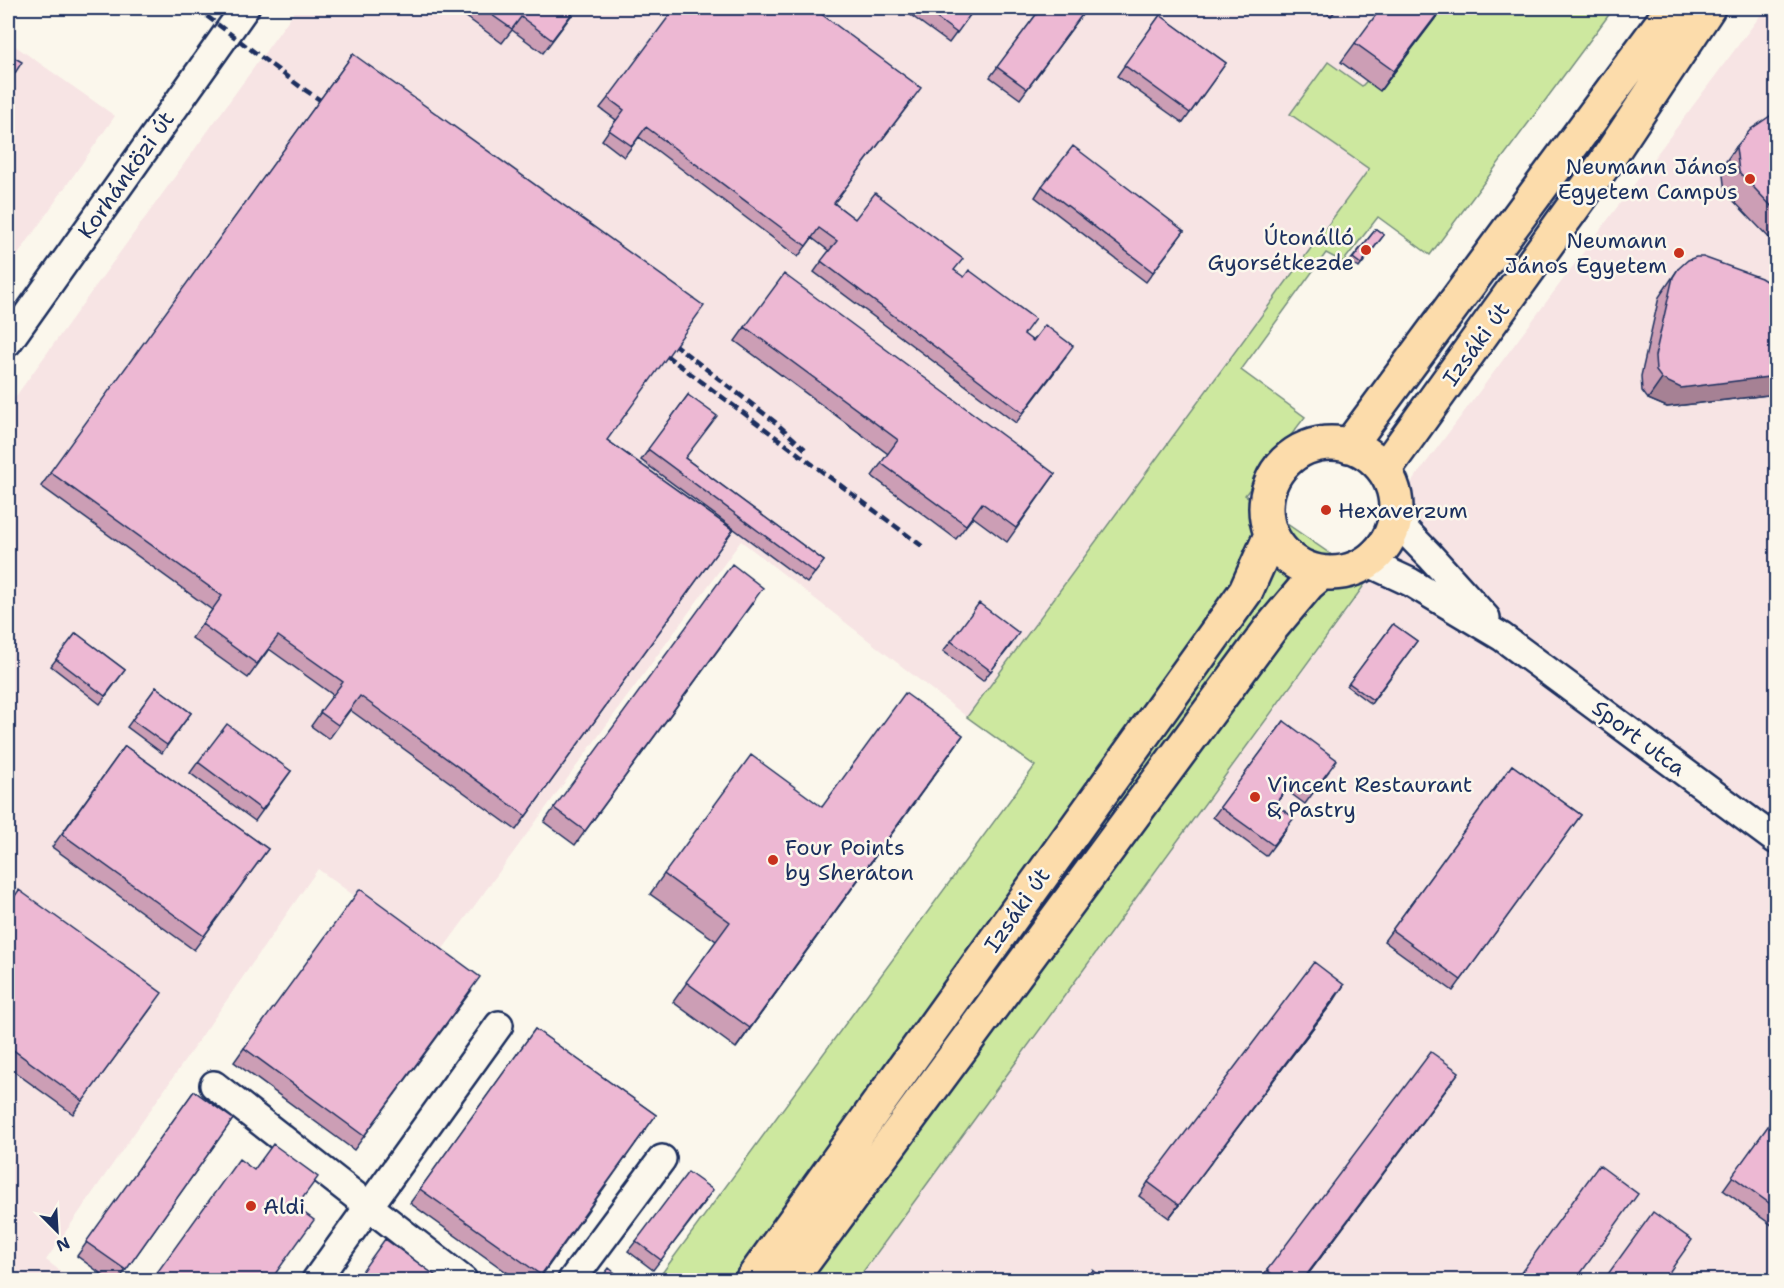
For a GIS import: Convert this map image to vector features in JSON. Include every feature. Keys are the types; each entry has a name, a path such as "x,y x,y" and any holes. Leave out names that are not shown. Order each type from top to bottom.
{"main road":[{"name":"Izsáki út","path":"1349,446 1673,8"},
{"name":"Izsáki út","path":"1384,470 1605,163 1708,8"},
{"path":"1333,443 1349,446 1374,459 1384,470 1395,494 1395,520 1385,544 1367,562 1350,570 1321,573 1291,560 1278,546 1271,535 1267,519 1266,502 1269,486 1282,466 1301,450 1333,443"},
{"name":"Izsáki út","path":"752,1281 1246,591 1271,535"},
{"name":"Izsáki út","path":"790,1281 1263,638 1308,584 1321,573"}],"street":[{"name":"Korhánközi út","path":"8,342 245,8"},
{"path":"1395,520 1502,637"},
{"path":"1367,562 1410,582 1502,637"},
{"name":"Sport utca","path":"1502,637 1776,840"},
{"path":"316,1281 499,1024"},
{"path":"214,1085 463,1281"},
{"path":"572,1281 662,1160"}],"shaded area":[{"path":"297,8 1436,8 1362,87 1327,62 1290,114 1369,169 967,717 741,541 437,957 318,869 46,1260 72,1280 8,1280 8,407"},
{"path":"1766,8 1776,8 1776,1280 857,1280 1408,527 1399,499"},
{"path":"8,41 115,116 8,269"}],"green space":[{"path":"1436,8 1614,8 1430,255 1378,217 1343,262 1326,253 1241,370 1305,417 1245,495 1368,580 857,1280 657,1280 1035,766 967,717 1369,169 1290,114 1328,62 1362,86"}],"building":[{"path":"482,8 576,8 552,40 521,17 512,29"},
{"path":"675,8 813,8 921,88 834,203 855,219 875,193 963,259 954,270 964,277 969,270 1035,319 1024,334 1033,341 1045,325 1073,346 1023,413 821,261 837,241 819,228 806,246 646,127 632,146 609,130 624,110 608,98"},
{"path":"923,8 975,8 957,33"},
{"path":"1041,8 1087,8 1027,89 997,67"},
{"path":"1381,8 1442,8 1394,71 1355,43"},
{"path":"1160,15 1226,63 1190,113 1124,65"},
{"path":"8,54 22,62 8,84"},
{"path":"353,54 704,306 607,440 733,530 526,816 360,696 338,725 320,712 343,682 278,636 257,664 202,624 222,596 50,472"},
{"path":"1776,112 1776,211 1739,172 1736,147 1751,129"},
{"path":"1073,146 1184,231 1153,272 1042,186"},
{"name":"Útonálló Gyorsétkezde","path":"1376,229 1384,235 1361,264 1353,258"},
{"path":"1703,257 1761,278 1772,285 1776,292 1776,376 1681,388 1662,379 1656,371 1655,356 1673,277 1688,260"},
{"path":"784,274 1055,474 1016,528 982,503 966,525 881,463 898,440 745,327"},
{"path":"688,395 717,416 685,458 824,561 815,573 648,449"},
{"path":"732,564 763,588 585,831 554,808"},
{"path":"979,603 1019,633 991,671 951,641"},
{"path":"1393,624 1417,641 1373,700 1349,683"},
{"path":"76,633 125,670 105,696 56,659"},
{"path":"156,687 191,713 167,745 132,720"},
{"name":"Four Points by Sheraton","path":"905,693 963,735 750,1028 686,982 730,922 664,874 751,755 822,807"},
{"name":"Vincent Restaurant & Pastry","path":"1284,721 1337,760 1312,793 1293,780 1275,804 1294,818 1273,845 1220,807"},
{"path":"227,724 291,771 262,810 198,762"},
{"path":"125,746 268,849 204,936 62,834"},
{"path":"1512,765 1581,815 1461,980 1392,930"},
{"path":"360,889 480,977 364,1136 244,1048"},
{"path":"19,890 162,993 83,1101 8,1046 8,906"},
{"path":"1314,962 1344,985 1179,1205 1148,1182"},
{"path":"535,1029 656,1115 541,1275 420,1189"},
{"path":"1431,1052 1459,1072 1302,1281 1281,1281 1267,1270"},
{"path":"194,1091 233,1119 126,1270 86,1242"},
{"path":"1776,1115 1776,1208 1732,1176"},
{"name":"Aldi","path":"273,1144 318,1177 296,1207 314,1220 270,1281 151,1281 239,1159 254,1170"},
{"path":"1599,1165 1638,1194 1575,1281 1515,1281"},
{"path":"688,1172 713,1190 661,1260 636,1241"},
{"path":"1653,1212 1692,1240 1663,1281 1603,1281"},
{"path":"385,1239 443,1281 355,1281"},
{"path":"609,1268 625,1281 599,1281"},
{"path":"1093,1270 1107,1281 1085,1281"}],"railway":[{"path":"196,8 335,110"},
{"path":"662,335 775,422 805,449"},
{"path":"655,347 922,546"}],"place":[{"name":"Neumann János Egyetem Campus","path":"1750,179"},
{"name":"Útonálló Gyorsétkezde","path":"1366,250"},
{"name":"Neumann János Egyetem","path":"1679,253"},
{"name":"Hexaverzum","path":"1326,510"},
{"name":"Vincent Restaurant & Pastry","path":"1255,797"},
{"name":"Four Points by Sheraton","path":"773,860"},
{"name":"Aldi","path":"251,1206"}]}
